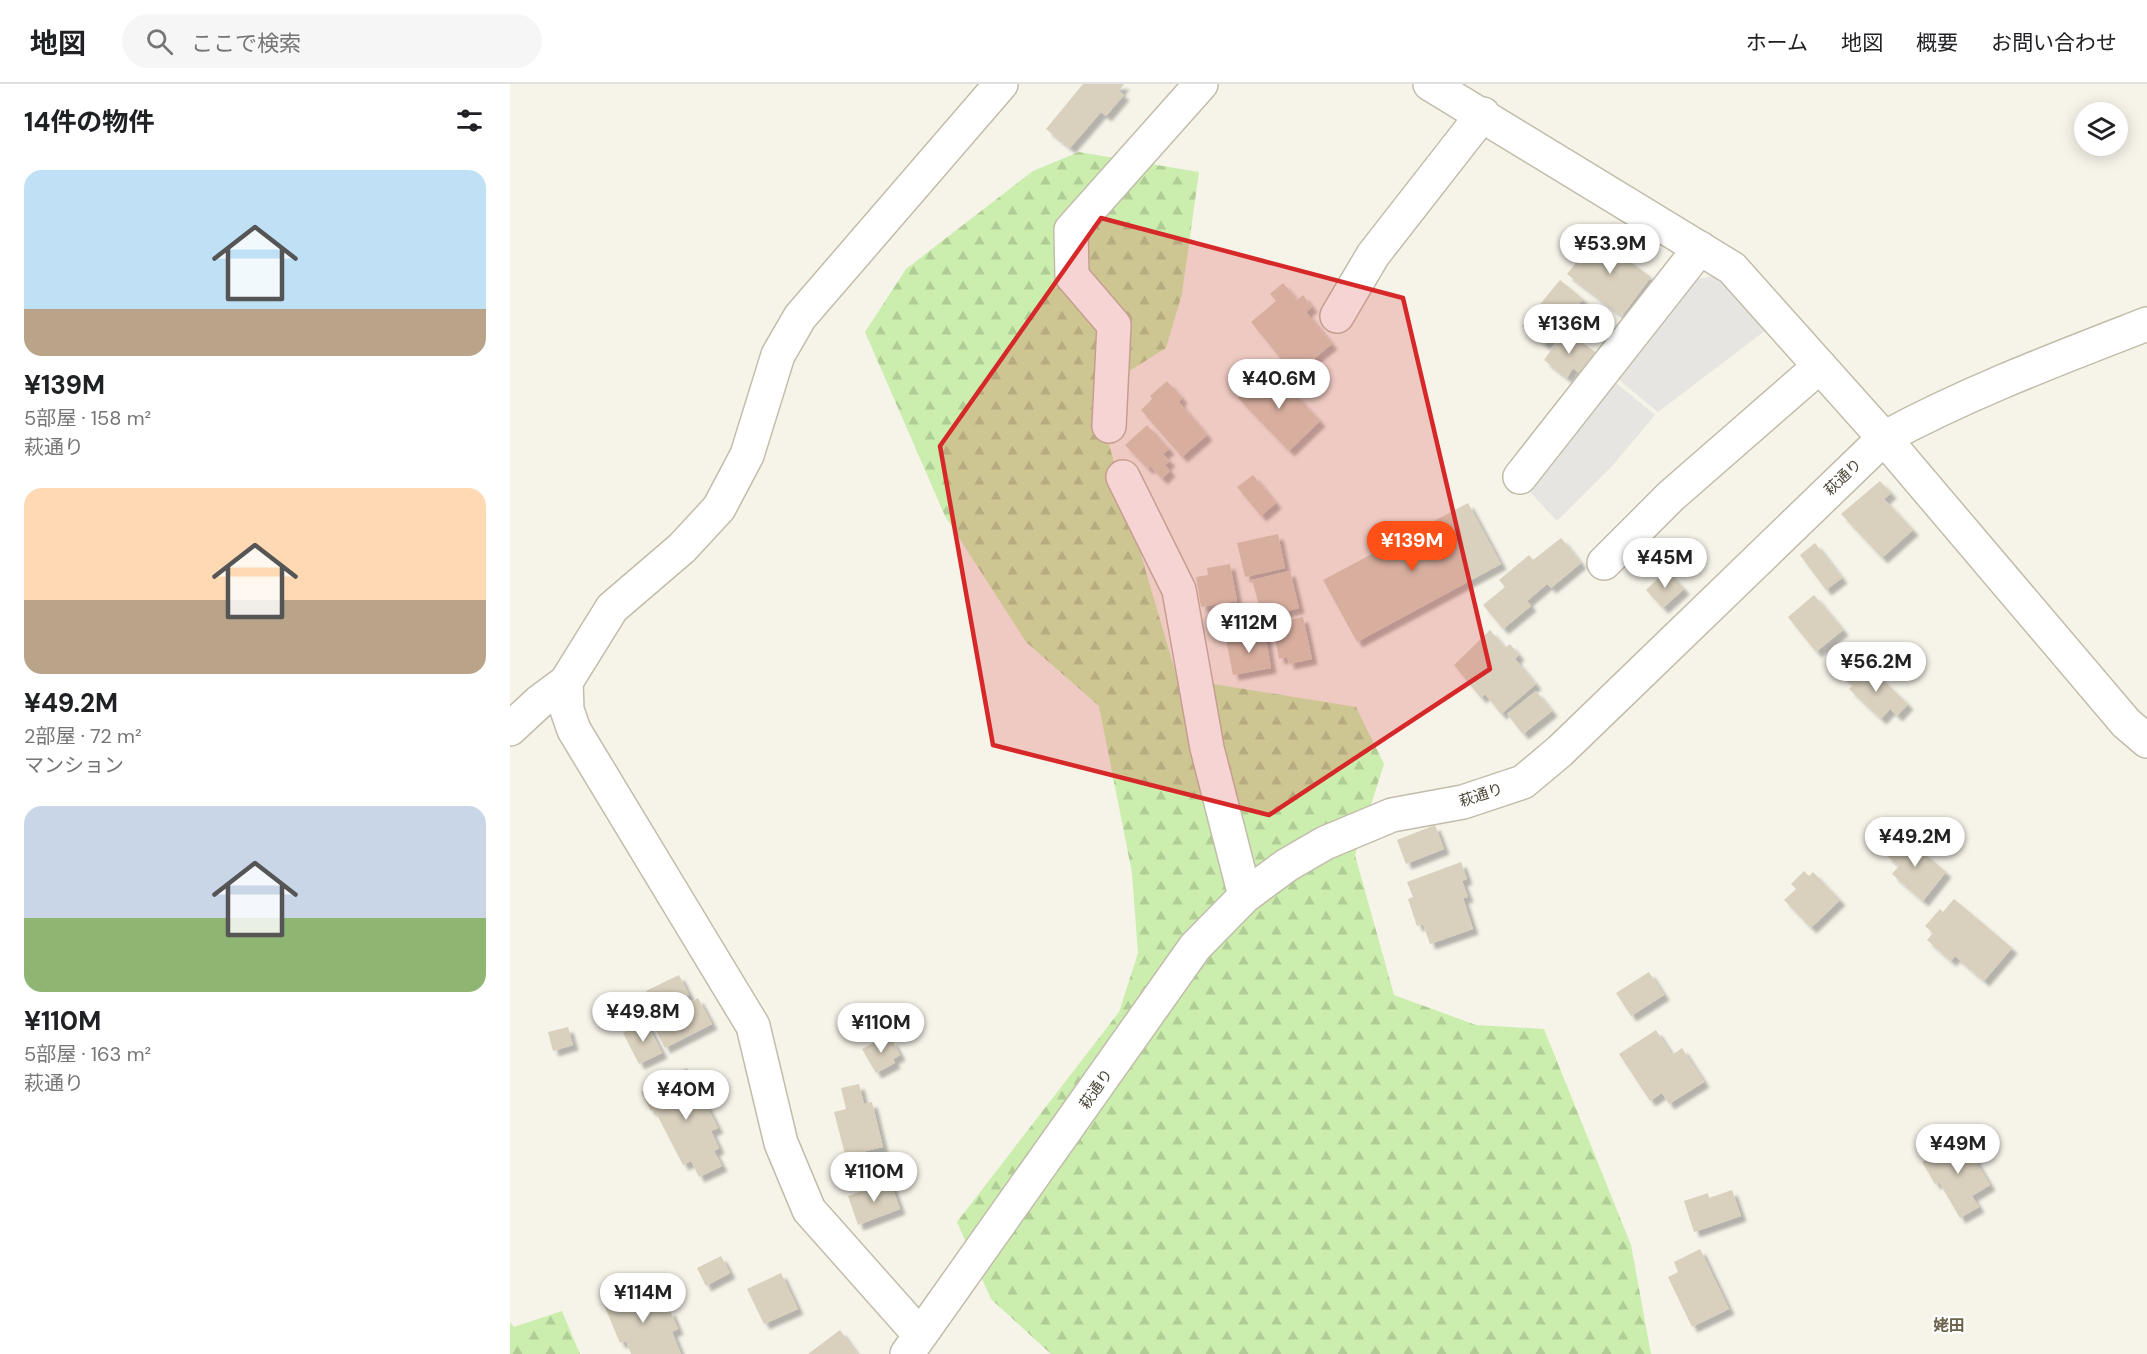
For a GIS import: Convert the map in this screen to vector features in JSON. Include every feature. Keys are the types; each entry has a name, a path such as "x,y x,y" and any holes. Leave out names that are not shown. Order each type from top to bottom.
{"street":[{"path":"510,729 539,702 566,682 612,608 682,548 719,508 747,455 778,355 800,317 1001,84"},
{"path":"1109,426 1114,325 1072,276 1071,230 1201,84"},
{"path":"1430,84 1483,114 1732,268 1884,438 2126,723 2147,741"},
{"path":"1337,316 1373,255 1483,114"},
{"path":"1520,477 1700,248"},
{"name":"萩通り","path":"912,1348 1195,947 1245,896 1287,865 1336,838 1392,815 1463,802 1523,782 1560,752 1884,438 1937,409 2010,377 2147,324"},
{"path":"1605,563 1671,496 1820,366"},
{"path":"1123,477 1179,590 1207,748 1245,896"},
{"path":"566,682 567,710 574,730 753,1026 781,1143 809,1210 912,1348"}],"highlighted area":[{"path":"1101,218 1403,298 1490,669 1269,815 993,745 940,446"}],"green space":[{"path":"1079,152 1199,172 1182,294 1166,348 1094,393 1177,678 1356,707 1384,764 1355,855 1394,995 1476,1025 1544,1029 1631,1245 1651,1354 1051,1354 991,1299 957,1222 1119,1012 1138,953 1132,873 1099,706 1026,642 945,516 865,332 906,269 1033,171"},
{"path":"562,1311 580,1354 510,1354 510,1322 514,1327"}],"shaded area":[{"path":"1714,276 1766,330 1658,412 1618,379 1696,279"},
{"path":"1616,383 1655,415 1612,466 1557,521 1530,492"}],"building":[{"path":"1083,84 1124,84 1119,91 1124,95 1106,116 1101,112 1070,148 1046,129"},
{"path":"1597,236 1610,247 1616,240 1630,250 1625,258 1651,277 1622,316 1567,274"},
{"path":"1560,280 1583,299 1545,345 1522,326"},
{"path":"1283,283 1297,300 1303,295 1312,307 1306,312 1332,344 1294,375 1251,322 1276,301 1270,294"},
{"path":"1565,330 1595,352 1579,373 1573,368 1567,378 1544,360"},
{"path":"1266,372 1272,378 1276,374 1320,421 1289,451 1238,398"},
{"path":"1167,381 1182,398 1179,402 1207,435 1182,457 1141,410 1152,399 1150,396"},
{"path":"1147,425 1169,449 1163,454 1170,461 1165,465 1170,471 1162,479 1150,466 1148,469 1125,445"},
{"path":"1253,475 1276,503 1261,516 1237,487"},
{"path":"1880,481 1891,493 1884,499 1913,530 1882,558 1841,514"},
{"path":"1468,503 1501,564 1357,642 1323,580"},
{"path":"1278,534 1285,568 1245,577 1237,543"},
{"path":"1561,538 1581,563 1551,588 1547,584 1527,601 1531,606 1503,629 1483,605 1505,587 1499,580 1529,555 1533,560"},
{"path":"1815,543 1842,578 1826,590 1800,555"},
{"path":"1230,564 1237,601 1201,607 1196,577 1208,575 1207,568"},
{"path":"1667,570 1684,589 1663,608 1646,590"},
{"path":"1290,571 1299,608 1280,613 1278,605 1260,609 1252,580"},
{"path":"1814,595 1843,630 1816,652 1788,617"},
{"path":"1303,617 1312,659 1289,664 1287,657 1279,659 1272,623"},
{"path":"1490,630 1505,648 1510,644 1519,655 1515,659 1536,684 1501,714 1485,694 1481,698 1454,665"},
{"path":"1265,632 1271,668 1233,675 1226,640"},
{"path":"1844,642 1860,659 1856,664 1859,668 1847,680 1826,661"},
{"path":"1866,664 1908,704 1897,716 1890,709 1881,719 1849,689 1853,685 1850,682"},
{"path":"1536,691 1552,711 1523,734 1507,714"},
{"path":"1435,825 1444,849 1406,864 1397,840"},
{"path":"1903,835 1946,872 1923,901 1892,874 1899,866 1886,855"},
{"path":"1461,862 1467,879 1462,881 1468,897 1463,898 1473,929 1430,944 1423,924 1417,926 1408,899 1413,897 1407,882"},
{"path":"1804,871 1809,876 1813,872 1840,900 1811,928 1784,900 1796,889 1791,884"},
{"path":"1954,899 2012,948 1984,981 1955,956 1951,961 1927,940 1933,933 1925,926 1940,909 1943,912"},
{"path":"1649,972 1664,995 1631,1016 1616,993"},
{"path":"679,975 689,995 655,1011 646,991"},
{"path":"698,998 712,1024 665,1048 652,1023"},
{"path":"646,1021 662,1053 639,1064 623,1033"},
{"path":"568,1027 573,1045 553,1051 548,1032"},
{"path":"1656,1030 1672,1055 1682,1048 1704,1082 1669,1104 1662,1093 1650,1101 1619,1054"},
{"path":"884,1037 887,1043 892,1040 900,1055 893,1059 895,1063 876,1073 862,1049"},
{"path":"687,1068 718,1128 711,1131 719,1148 714,1151 722,1166 699,1177 691,1161 683,1165 654,1109 651,1111 641,1092"},
{"path":"859,1084 864,1104 872,1102 883,1147 865,1151 866,1157 847,1162 834,1112 846,1109 841,1088"},
{"path":"1962,1138 1967,1146 1975,1141 1982,1153 1974,1158 1990,1185 1972,1196 1979,1207 1960,1218 1939,1182 1935,1184 1922,1162"},
{"path":"890,1181 900,1209 858,1225 848,1196"},
{"path":"1732,1190 1741,1216 1694,1232 1684,1201 1708,1193 1709,1198"},
{"path":"1700,1249 1729,1309 1692,1327 1668,1277 1678,1272 1674,1262"},
{"path":"721,1256 730,1273 706,1286 697,1268"},
{"path":"781,1273 798,1309 764,1324 747,1289"},
{"path":"651,1285 663,1313 670,1310 678,1329 672,1332 681,1354 631,1354 626,1341 620,1343 604,1305"},
{"path":"840,1330 857,1354 808,1354"}],"district":[{"name":"姥田","path":"1949,1325"}]}
